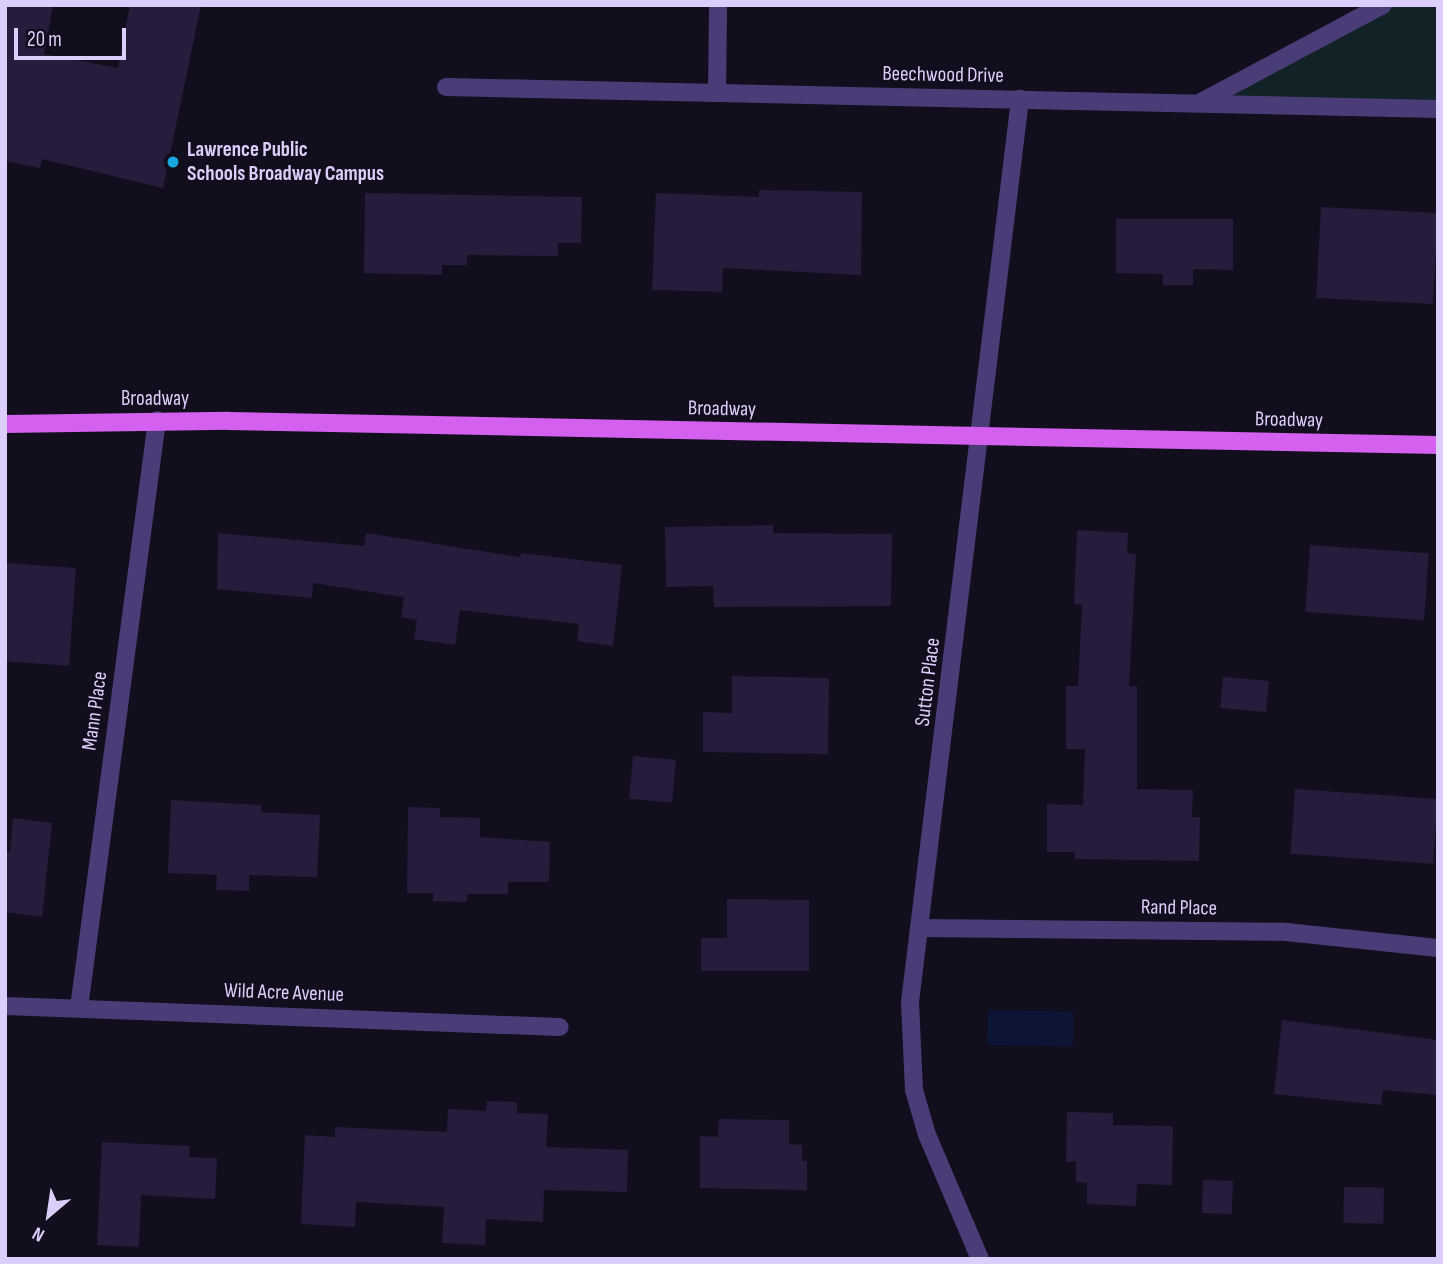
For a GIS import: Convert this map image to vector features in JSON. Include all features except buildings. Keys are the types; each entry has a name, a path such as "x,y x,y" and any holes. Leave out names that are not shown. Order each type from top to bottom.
{"main road":[{"name":"Broadway","path":"5,424 157,420 1438,445"}],"street":[{"path":"717,93 718,5"},
{"path":"1198,103 1383,5"},
{"name":"Beechwood Drive","path":"446,87 1438,109"},
{"name":"Sutton Place","path":"980,1259 936,1158 914,1090 910,1002 982,438 1020,99"},
{"name":"Mann Place","path":"79,1009 157,420"},
{"name":"Rand Place","path":"919,928 1286,932 1438,948"},
{"name":"Wild Acre Avenue","path":"5,1006 560,1027"}],"shaded area":[{"path":"1384,5 1438,5 1438,109 1197,103"}],"water":[{"path":"988,1010 1074,1012 1073,1046 987,1045"}],"place":[{"name":"Lawrence Public Schools Broadway Campus","path":"173,162"}]}
